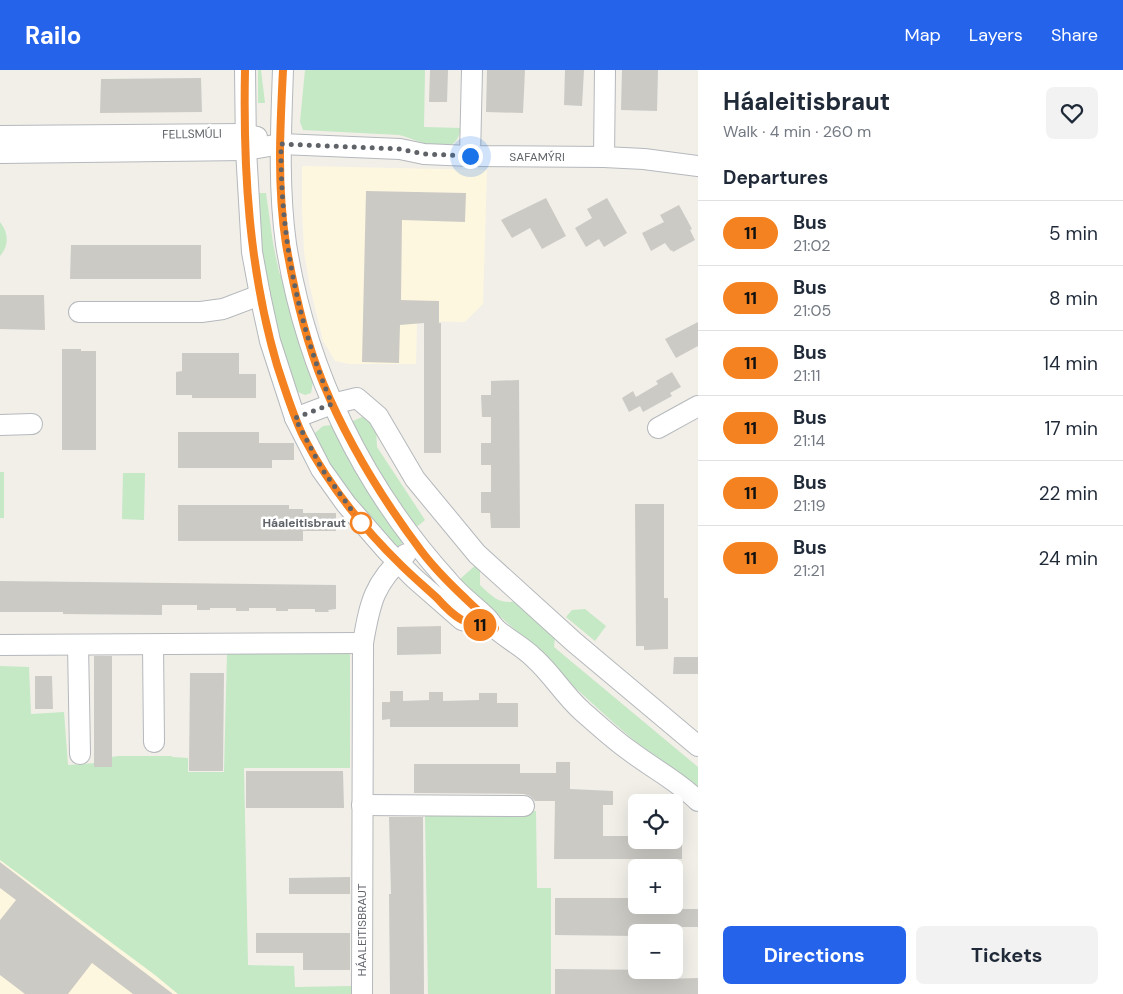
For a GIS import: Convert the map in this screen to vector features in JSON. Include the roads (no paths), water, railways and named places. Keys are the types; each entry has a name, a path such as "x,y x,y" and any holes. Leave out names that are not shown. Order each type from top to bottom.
{"street":[{"path":"245,70 245,142 252,252 270,341 295,418 322,469 346,504 397,562 462,620 495,628"},
{"path":"283,70 281,177 286,244 304,326 332,404 382,495 416,544 448,582 487,618 495,628 526,650 580,709 630,751 683,788 698,801"},
{"path":"470,156 472,70"},
{"path":"604,156 605,70"},
{"name":"FELLSMÚLI","path":"0,136 281,144"},
{"name":"FELLSMÚLI","path":"0,153 245,142"},
{"name":"SAFAMÝRI","path":"281,144 400,149 424,154 470,156 604,156 698,166"},
{"path":"79,312 201,312 223,309 260,295"},
{"path":"295,418 332,404 357,398 378,416 415,479 477,554 567,636 698,746"},
{"path":"658,428 698,406"},
{"path":"0,425 32,424"},
{"name":"HÁALEITISBRAUT","path":"362,994 363,643 368,612 375,592 384,577 416,544"},
{"path":"0,645 363,643"},
{"path":"78,645 80,754"},
{"path":"152,645 154,742"},
{"path":"362,805 524,806"}],"place":[{"name":"Háaleitisbraut","path":"361,523"}]}
